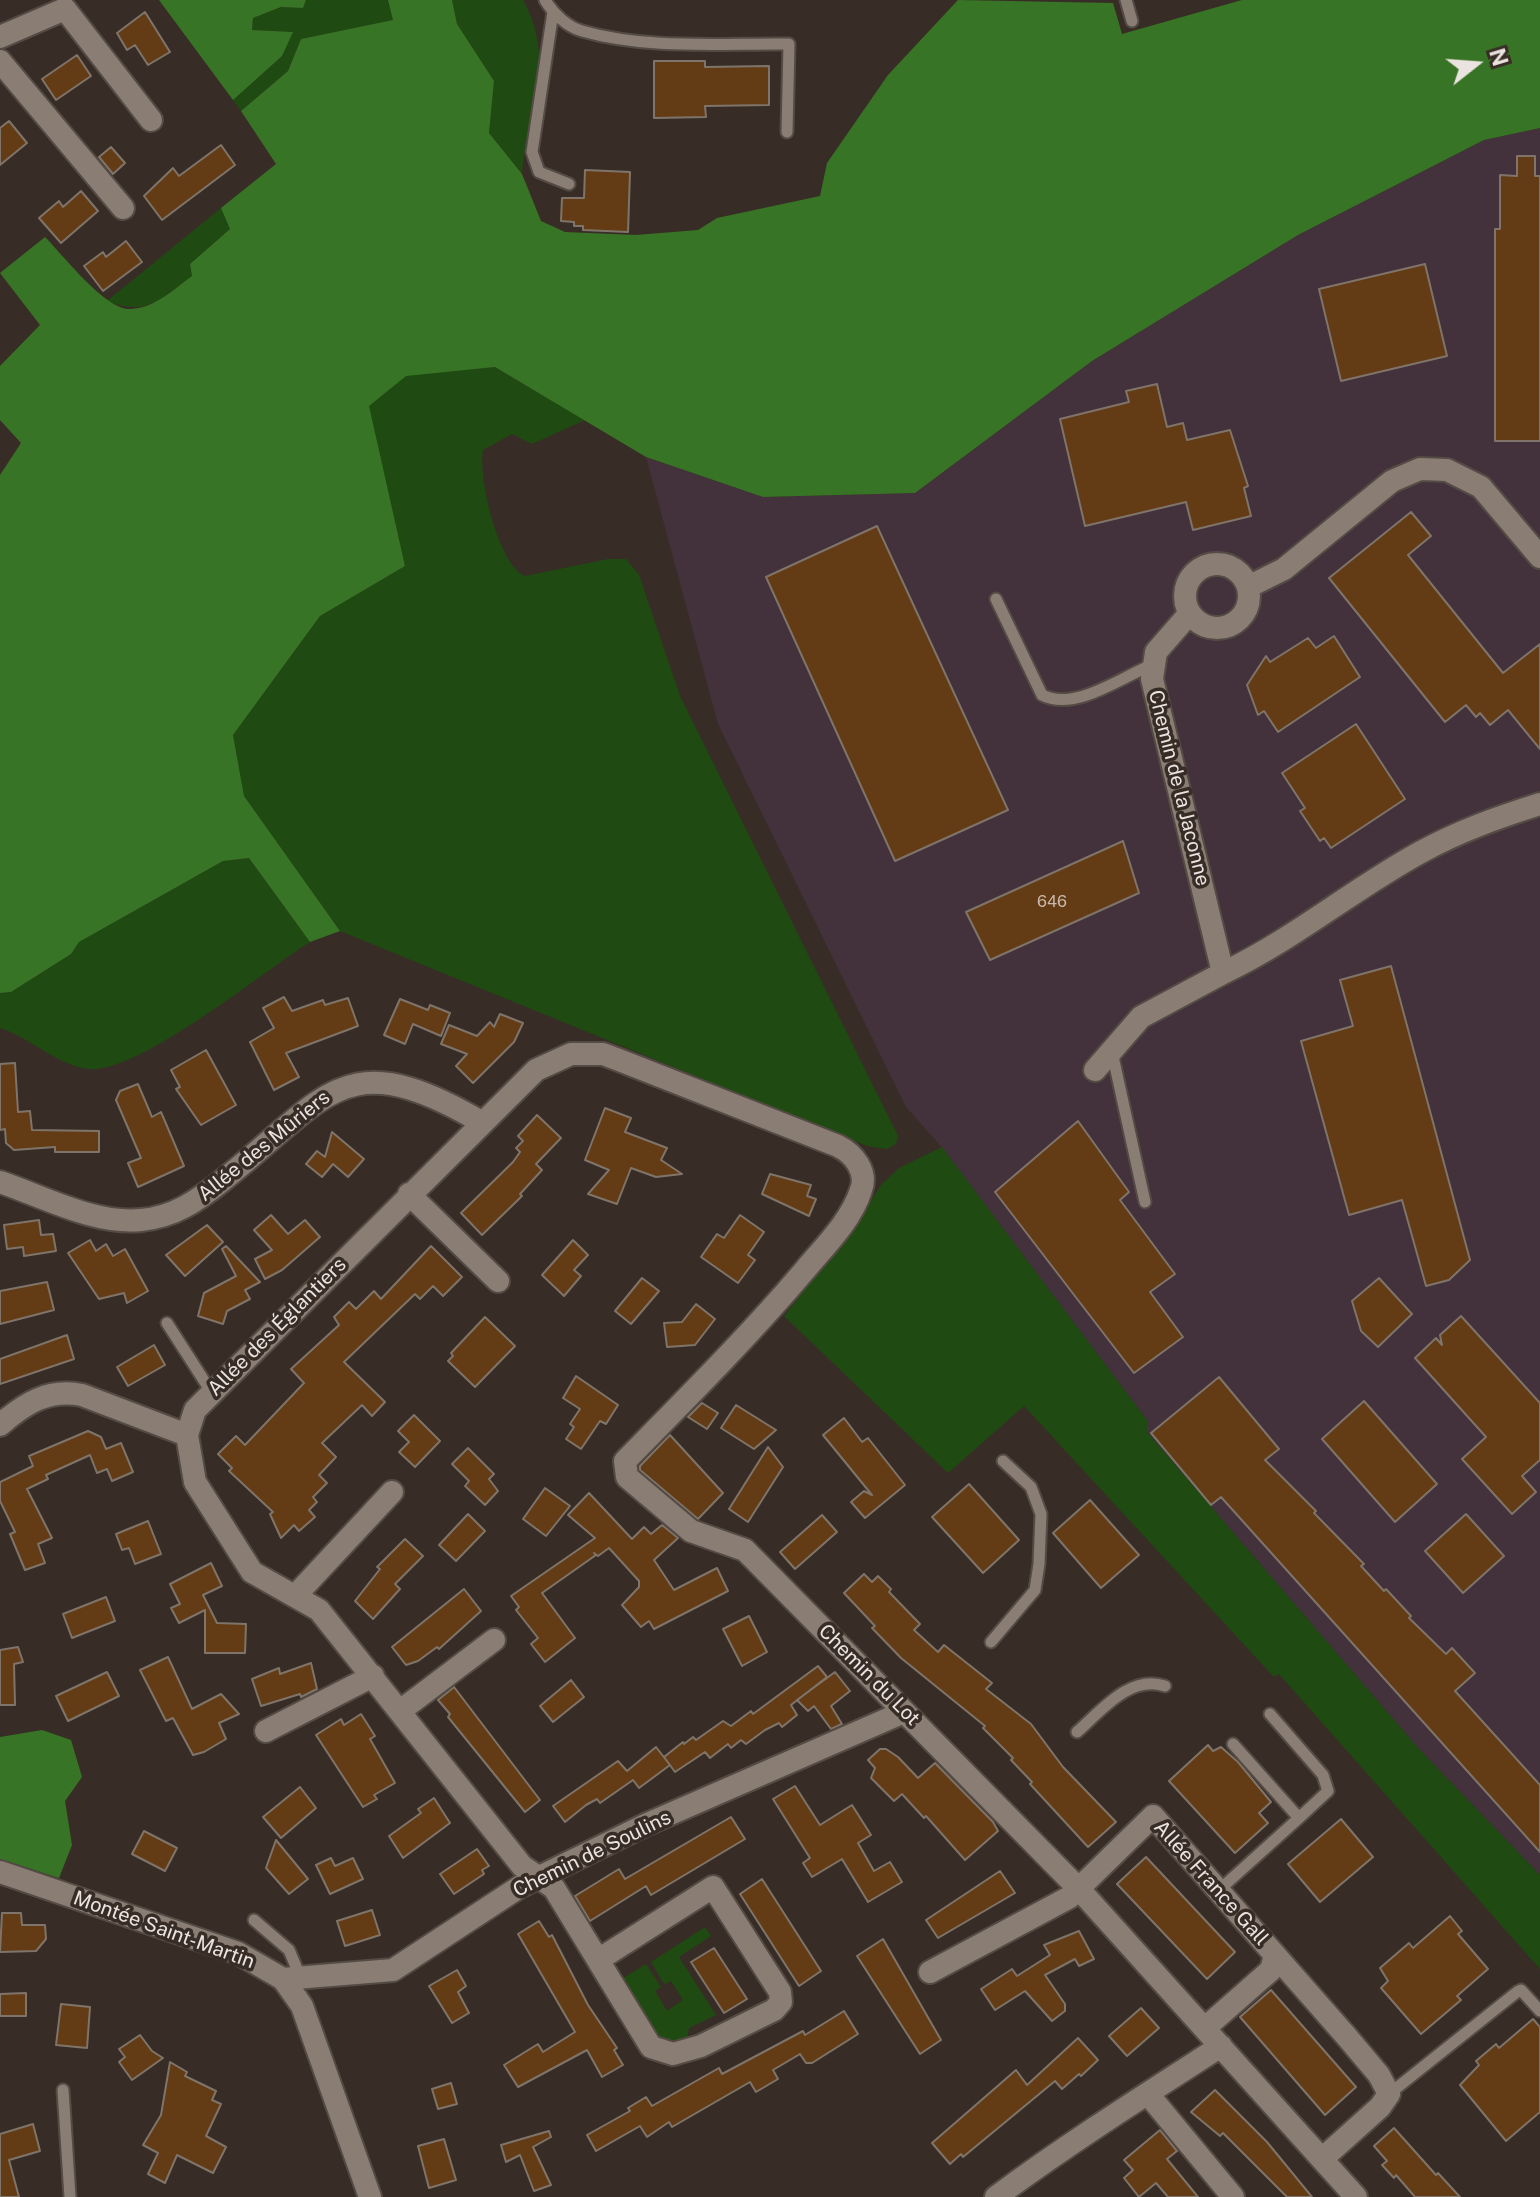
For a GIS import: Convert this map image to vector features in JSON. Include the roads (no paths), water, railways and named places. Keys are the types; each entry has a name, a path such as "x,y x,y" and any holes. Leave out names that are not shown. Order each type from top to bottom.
{"street":[{"path":"0,37 65,9 151,120"},
{"path":"0,61 123,208"},
{"path":"1248,587 1284,569 1392,481 1420,469 1447,470 1481,487 1540,557"},
{"path":"1225,564 1243,577 1249,597 1243,616 1227,627 1206,626 1190,613 1185,592 1188,582 1204,567 1225,564"},
{"name":"Chemin de la Jaconne","path":"1190,613 1164,640 1152,665 1152,679 1223,973"},
{"path":"1095,1070 1141,1017 1262,955 1419,853 1456,834 1540,804"},
{"name":"Allée des Églantiers","path":"187,1435 195,1410 481,1122 546,1063 571,1054 603,1054 838,1146 853,1157 861,1170"},
{"name":"Allée des Mûriers","path":"0,1182 96,1214 139,1220 174,1213 198,1200 309,1106 343,1086 393,1084 452,1105 481,1122"},
{"name":"Chemin du Lot","path":"861,1170 862,1188 839,1230 756,1329 625,1461 627,1477 691,1531 745,1550 1079,1889 1356,2197"},
{"path":"409,1194 498,1281"},
{"path":"0,1425 26,1404 66,1392 82,1395 187,1435 195,1482 252,1572 319,1610 522,1866 538,1880 554,1888 651,2047 673,2054 701,2046 774,2010 781,2002 780,1992 713,1887 598,1960"},
{"path":"296,1595 392,1492"},
{"path":"400,1711 494,1640"},
{"path":"266,1731 373,1676"},
{"name":"Chemin de Soulins","path":"291,1978 369,1975 393,1970 428,1950 521,1886 632,1831 904,1712"},
{"name":"Allée France Gall","path":"1079,1889 1153,1816 1379,2075 1389,2094"},
{"name":"Montée Saint-Martin","path":"0,1872 238,1953 291,1978 370,2197"},
{"path":"930,1972 1070,1897 1079,1889"},
{"name":"Allée France Gall","path":"1205,2028 1271,1970 1275,1955"},
{"path":"996,2197 1068,2145 1221,2046"},
{"path":"1148,2094 1233,2197"},
{"path":"1322,2159 1380,2107 1389,2094"}],"lane":[{"path":"545,0 553,12 579,31 643,42 789,44 787,132"},
{"path":"1126,0 1132,21"},
{"path":"553,12 532,152 539,172 569,184"},
{"path":"996,599 1042,695 1054,701 1085,695 1152,665"},
{"path":"1112,1051 1145,1202"},
{"path":"167,1323 212,1393"},
{"path":"991,1642 1035,1590 1039,1564 1041,1514 1031,1487 1003,1461"},
{"path":"1077,1732 1137,1684 1153,1682 1165,1686"},
{"path":"1218,1891 1328,1791 1323,1775 1270,1714"},
{"path":"1233,1744 1299,1818"},
{"path":"254,1920 289,1950 291,1978"},
{"path":"1389,2094 1517,1992 1521,1990 1540,2011"},
{"path":"63,2090 70,2197"}]}
